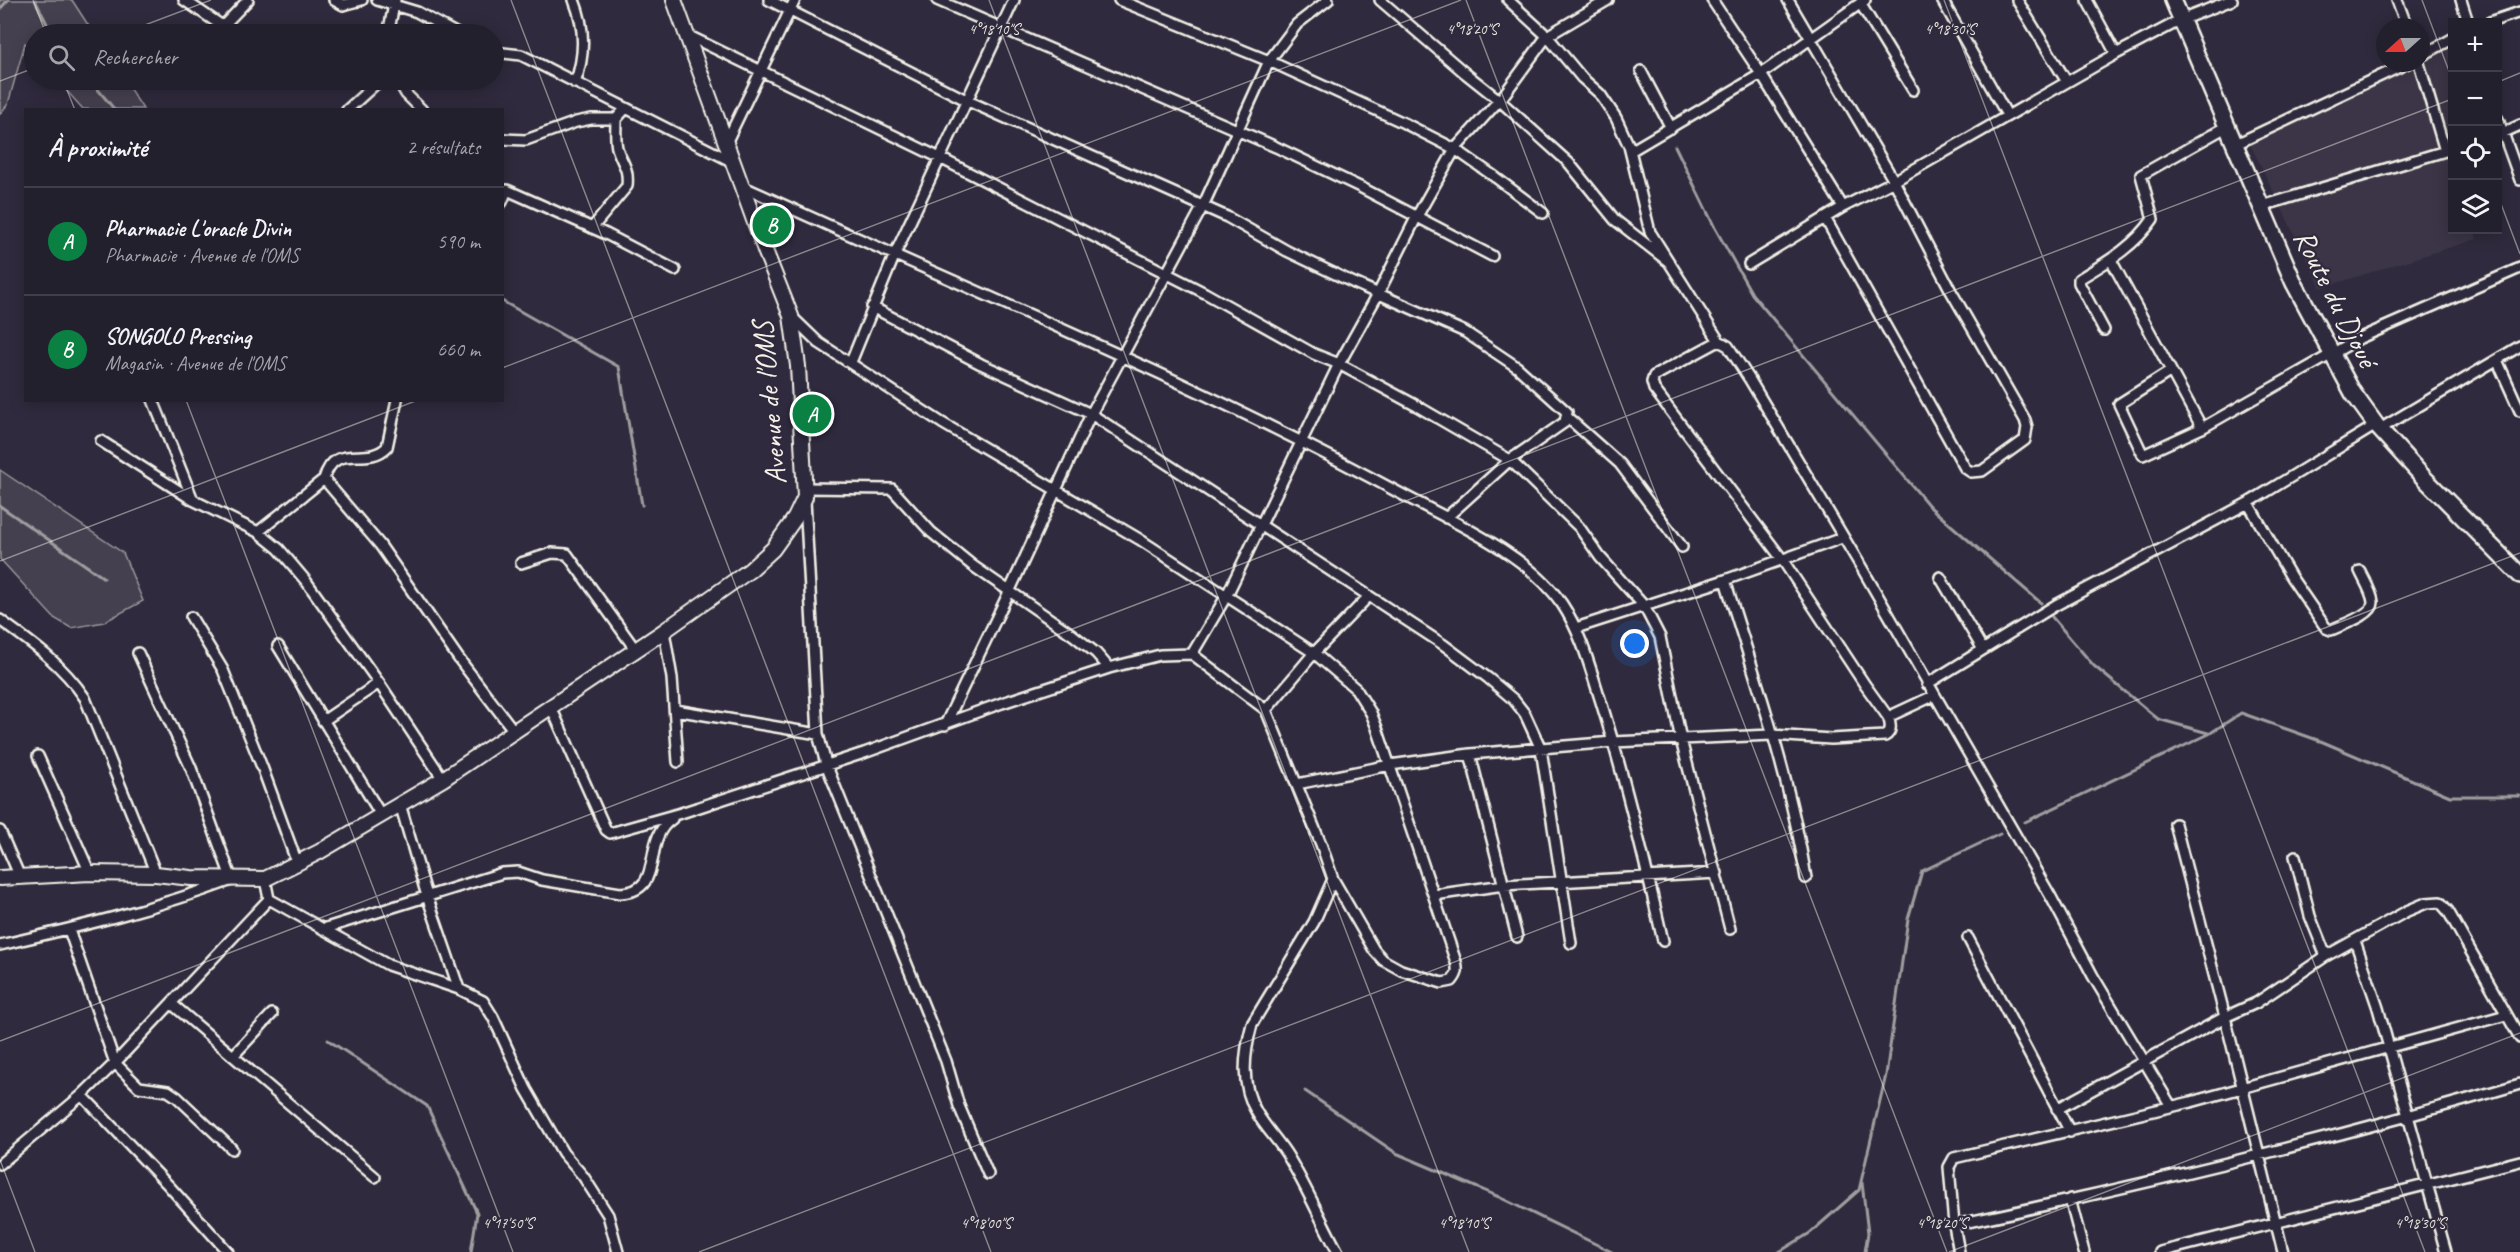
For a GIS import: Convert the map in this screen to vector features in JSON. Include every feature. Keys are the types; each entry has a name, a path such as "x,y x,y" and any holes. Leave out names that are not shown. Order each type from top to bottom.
{"main road":[{"name":"Route du Djoué","path":"2173,0 2294,283 2331,355 2378,427 2424,478 2520,575"}],"street":[{"path":"184,0 220,24"},
{"path":"225,24 248,0"},
{"path":"334,0 343,5 362,0"},
{"path":"378,0 394,2 439,24"},
{"path":"574,0 582,31 583,50 581,66 575,83"},
{"name":"Avenue de l'OMS","path":"674,0 791,316 798,366 804,493"},
{"path":"769,0 968,101 1227,217 1287,251 1465,332 1517,367 1567,412 1565,422 1510,460 1446,518"},
{"path":"726,143 795,0"},
{"path":"937,0 1237,130 1362,188 1492,256"},
{"path":"851,363 895,254 1014,0"},
{"path":"1119,0 1269,61 1404,123 1455,149 1543,213"},
{"path":"945,725 1091,414 1203,206 1269,61 1297,24 1328,0"},
{"path":"1380,0 1465,74 1499,100 1569,163 1615,220 1669,262"},
{"path":"1508,0 1547,36 1582,78 1606,102 1629,146 1650,232 1719,341 1728,346 1750,380 2020,843 2143,1063 2171,1106"},
{"path":"1192,654 1227,596 1300,440 1416,218 1455,149 1499,100 1547,36 1608,0"},
{"path":"1712,0 1761,74 1843,207"},
{"path":"1788,0 1894,181 1951,291 2027,428 2025,440 1982,471 1971,472 1965,468 1825,218"},
{"path":"1942,0 2007,115"},
{"path":"2016,0 2067,82"},
{"path":"2087,0 2116,54"},
{"path":"1749,264 1843,207 1894,181 2116,54 2181,20 2232,0"},
{"path":"2397,0 2404,18"},
{"path":"2461,0 2467,18"},
{"path":"390,24 394,2"},
{"path":"1629,146 1634,149 1639,147 1761,74 1863,2 1913,90"},
{"path":"2502,18 2520,12"},
{"path":"687,35 939,158 1205,293 1314,354 1339,364 1417,406 1510,460 1579,527 1600,557 1644,606 1660,637 1681,740 1730,929"},
{"path":"2430,51 2448,41"},
{"path":"504,53 521,55 733,162"},
{"path":"1641,70 1671,128"},
{"path":"2234,146 2389,72"},
{"path":"2422,72 2448,147"},
{"path":"349,108 369,90"},
{"path":"404,90 420,108"},
{"path":"592,228 627,186 626,166 615,138 616,119 626,108"},
{"path":"504,139 526,140 583,120 616,119"},
{"path":"2502,133 2520,125"},
{"path":"2104,330 2078,280 2111,260 2137,240 2153,219 2140,179 2141,175 2226,127"},
{"path":"2502,139 2520,180"},
{"path":"2262,206 2448,150"},
{"path":"742,186 1300,440 1446,518 1522,564 1561,602 1576,628 1613,742 1663,941"},
{"path":"504,197 507,190 592,228 675,270"},
{"path":"2111,260 2202,428"},
{"path":"2171,371 2119,404 2141,453 2145,455 2202,428 2360,338 2520,268"},
{"path":"872,307 981,364 1091,414 1444,645 1514,700 1525,714 1540,749 1570,943"},
{"path":"551,707 606,830 610,833 681,813 1109,668 1160,655 1192,654 1266,710 1333,879 1368,940 1383,960 1410,973 1447,983 1452,981 1458,971 1390,765 1364,701 1342,675 1314,653 1227,596 1056,489 942,423 819,343 791,316"},
{"path":"1297,784 1390,765 1470,754 1613,742 1772,735 1831,739 1885,736 1890,731 1891,724 1888,717 1782,559 1654,390 1652,382 1654,376 1719,341"},
{"path":"1927,684 1982,648 2056,605 2248,502 2520,346"},
{"path":"2497,360 2520,411"},
{"path":"154,402 194,500"},
{"path":"258,532 324,479 327,466 333,461 383,452 387,447 396,402"},
{"path":"1567,417 1620,464 1682,547"},
{"path":"101,441 194,500 258,532 279,549 300,573 379,683 443,779"},
{"path":"324,479 380,545 459,659 514,731"},
{"path":"804,493 892,489 931,532 974,566 1096,653 1109,668"},
{"path":"0,878 90,873 156,874 232,880 265,879 443,779 664,631 750,570 773,549 795,518 804,493"},
{"path":"804,493 818,734 826,764 946,1060 959,1106 988,1174"},
{"path":"2248,502 2291,577 2326,628 2331,630 2368,613 2372,608 2373,600 2360,571"},
{"path":"1576,628 1725,580 1842,538"},
{"path":"521,563 552,553 567,554 634,649"},
{"path":"1940,577 1982,648"},
{"path":"1725,580 1797,824 1806,878"},
{"path":"1266,710 1314,653 1369,596"},
{"path":"191,617 223,670 297,863"},
{"path":"0,620 46,654 71,678 85,698 156,874"},
{"path":"664,631 672,678 678,762"},
{"path":"278,646 381,815"},
{"path":"138,653 191,768 232,880"},
{"path":"323,721 379,683"},
{"path":"1888,717 1933,696"},
{"path":"675,710 818,734"},
{"path":"1470,754 1517,937"},
{"path":"38,756 90,873"},
{"path":"400,804 427,896 459,989"},
{"path":"323,929 485,877 512,872 542,880 620,893 631,892 640,889 646,881 657,834 664,824 681,813"},
{"path":"2175,824 2283,1252"},
{"path":"0,831 20,877"},
{"path":"2295,856 2310,916 2326,956"},
{"path":"1434,894 1504,885 1717,873"},
{"path":"265,879 269,899 388,965 459,989 483,1001 493,1017 526,1089 563,1153 583,1176 608,1215 618,1252"},
{"path":"1333,879 1314,922 1252,1024 1247,1042 1245,1074 1257,1114 1289,1157 1338,1252"},
{"path":"0,945 69,930 183,898 232,880"},
{"path":"0,1164 82,1095 115,1063 269,899"},
{"path":"2058,1109 2225,1017 2256,1003 2326,956 2407,911 2426,903 2440,902 2448,911 2520,1038"},
{"path":"69,930 115,1063 139,1087 168,1091 177,1096 231,1149"},
{"path":"1968,938 2070,1132"},
{"path":"2355,941 2409,1117 2446,1252"},
{"path":"171,1004 375,1177"},
{"path":"233,1056 272,1014"},
{"path":"1959,1252 1954,1225 1949,1167 1954,1158 2070,1132 2506,1016"},
{"path":"1954,1225 2258,1156 2409,1117 2520,1084"},
{"path":"82,1095 228,1252"},
{"path":"2160,1252 2520,1161"},
{"path":"2070,1199 2084,1252"}],"shaded area":[{"path":"0,0 72,0 88,24 24,24 24,47 8,104 0,114"},
{"path":"2448,35 2448,234 2475,234 2477,239 2321,288 2244,132 2376,70 2376,72 2430,72 2430,44"},
{"path":"66,90 131,90 142,108 82,108"},
{"path":"0,470 123,553 143,601 104,622 71,628 54,618 0,559"}],"waterway":[{"path":"0,9 8,0"},
{"path":"35,0 47,24"},
{"path":"98,90 113,108"},
{"path":"1675,146 1715,228 1752,294 1930,507 2041,603"},
{"path":"504,302 619,367 642,505"},
{"path":"0,506 104,578"},
{"path":"2052,617 2094,666 2158,719 2208,733"},
{"path":"2025,822 2209,734 2241,713 2323,742 2450,796 2520,796"},
{"path":"1779,1252 1810,1233 1859,1190 1886,1075 1908,919 1922,871 2000,834"},
{"path":"328,1040 427,1106 477,1213 471,1252"},
{"path":"1305,1091 1396,1153 1499,1197 1612,1252"},
{"path":"1862,1183 1868,1233 1865,1252"}],"place":[{"name":"SONGOLO Pressing","path":"772,225"},
{"name":"Pharmacie L'oracle Divin","path":"812,414"}]}
